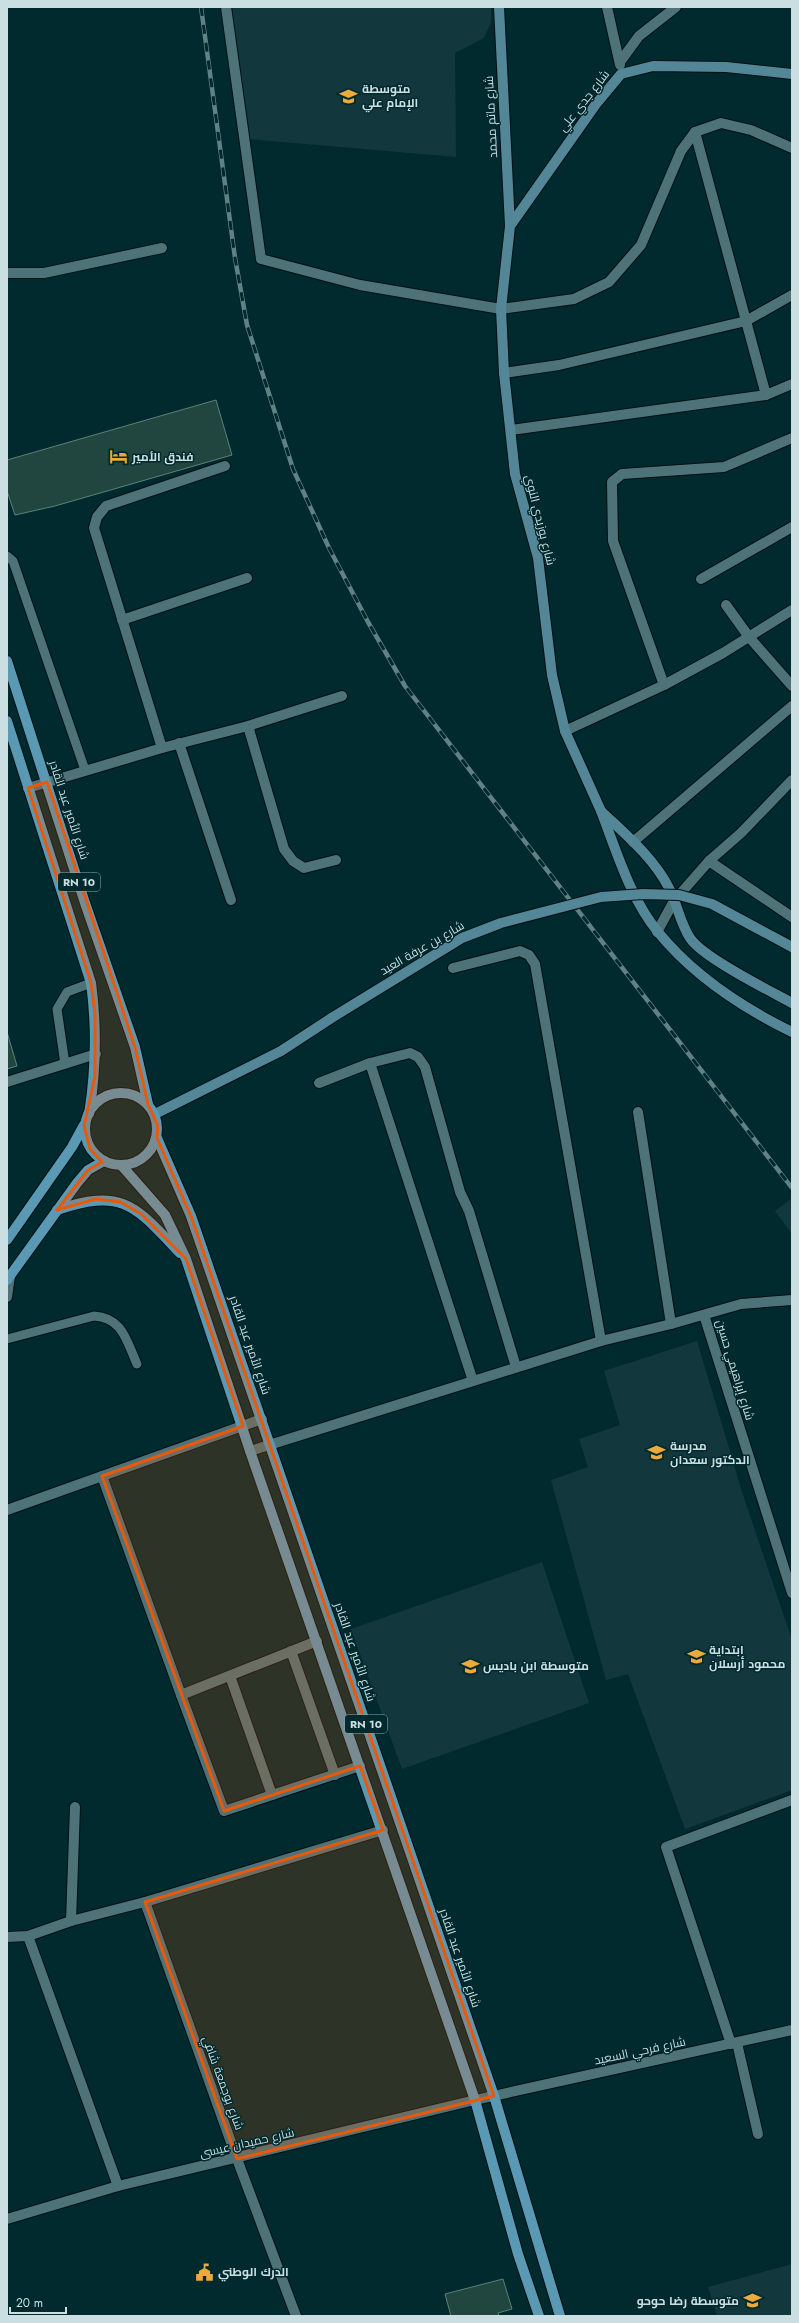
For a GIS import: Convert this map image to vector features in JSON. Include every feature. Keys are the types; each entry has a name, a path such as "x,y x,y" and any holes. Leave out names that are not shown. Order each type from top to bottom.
{"main road":[{"name":"شارع الأمير عبد القادر","path":"7,661 85,903 135,1047 148,1104"},
{"name":"RN 10","path":"7,721 91,983 95,1014 96,1054 95,1076 88,1117"},
{"path":"115,1093 127,1093 139,1097 148,1104 155,1114 158,1126 157,1138 153,1149 145,1158 134,1164 122,1166 104,1161 90,1149 84,1126 94,1104 104,1097 115,1093"},
{"path":"7,1240 72,1146 88,1117"},
{"name":"شارع الأمير عبد القادر","path":"157,1138 191,1216 494,2096 560,2316"},
{"path":"9,1278 88,1170 104,1161"},
{"name":"RN 10","path":"122,1166 165,1215 186,1259 250,1450 383,1830 475,2100 518,2254 539,2316"},
{"path":"58,1210 96,1199 120,1202 141,1214 186,1259"}],"street":[{"path":"226,7 261,260 360,285 501,309 574,299 609,282 640,245 681,151 695,132 721,123 751,130 792,148"},
{"name":"شارع ماتم محمد","path":"499,7 510,226"},
{"path":"607,7 620,62 621,74"},
{"path":"620,62 639,36 676,7"},
{"name":"شارع جدي علي","path":"510,226 596,104 621,74 653,66 726,67 792,74"},
{"path":"695,132 766,395"},
{"name":"شارع بوزيدي النوي","path":"510,226 501,309 504,373 515,474 538,558 552,675 565,731 601,811 632,890 657,932 698,973 728,994 792,1032"},
{"path":"7,273 44,273 162,248"},
{"path":"504,373 559,365 746,321 792,295"},
{"path":"511,430 766,395 792,384"},
{"path":"664,685 614,541 612,482 622,474 724,467 792,438"},
{"path":"162,748 94,528 97,517 106,506 225,466"},
{"path":"701,579 792,527"},
{"path":"122,620 247,578"},
{"path":"726,605 749,637 792,686"},
{"path":"565,731 664,685 749,637 792,610"},
{"path":"28,788 162,748 248,726 342,696"},
{"path":"633,842 792,706"},
{"path":"248,726 284,850 294,861 304,868 336,860"},
{"path":"179,744 231,900"},
{"path":"657,932 674,901 708,861 741,834 792,780"},
{"name":"شارع بوزيدي النوي","path":"601,811 659,870 670,889 690,939 703,950 792,1003"},
{"path":"708,861 792,917"},
{"name":"شارع بن عرفة العيد","path":"155,1114 281,1051 333,1017 462,938 501,923 601,897 643,894 679,895 705,902 792,947"},
{"path":"453,968 520,951 529,955 535,964 601,1341"},
{"path":"319,1083 370,1063 410,1053 418,1057 425,1067 460,1192 469,1211 516,1367"},
{"path":"7,1082 96,1054"},
{"path":"370,1063 472,1381"},
{"path":"638,1112 672,1324"},
{"path":"7,1297 9,1278"},
{"path":"250,1450 601,1341 672,1324 741,1304 792,1300"},
{"name":"شارع إبراهيمي حسين","path":"704,1315 792,1593"},
{"path":"7,1510 262,1419"},
{"path":"102,1476 224,1811 360,1766"},
{"path":"181,1695 317,1641"},
{"path":"291,1651 335,1775"},
{"path":"230,1676 272,1795"},
{"path":"758,2134 734,2044 666,1847 792,1800"},
{"path":"71,1921 74,1808"},
{"path":"7,1936 28,1936 71,1921 145,1902 383,1830"},
{"name":"شارع بوجمعة شافي","path":"145,1902 237,2159 296,2316"},
{"path":"28,1936 118,2186"},
{"name":"شارع فرحي السعيد","path":"494,2096 792,2030"},
{"name":"شارع حميدان عيسى","path":"7,2219 118,2186 237,2159 494,2096"}],"lane":[{"path":"7,556 13,561 85,770"},
{"path":"65,1064 57,1008 67,992 91,983"},
{"path":"7,1339 94,1316 106,1317 118,1324 137,1364"}],"highlighted area":[{"path":"47,782 135,1047 148,1104 158,1126 157,1138 191,1216 494,2096 237,2159 145,1902 383,1830 360,1766 224,1811 102,1476 243,1426 186,1259 141,1214 120,1202 96,1199 57,1210 88,1170 102,1162 90,1149 84,1126 95,1076 95,1014 91,983 28,788"}],"shaded area":[{"name":"متوسطة الإمام علي","path":"232,7 491,7 491,22 484,38 455,53 456,157 247,139"},
{"path":"792,1198 792,1234 775,1211"},
{"name":"ابتداية محمود أرسلان","path":"697,1341 743,1495 792,1640 792,1790 685,1829 628,1674 606,1680 551,1480 588,1467 579,1439 620,1425 604,1371"},
{"name":"متوسطة ابن باديس","path":"542,1562 589,1703 402,1769 351,1629"},
{"name":"متوسطة رضا حوحو","path":"792,2264 792,2316 717,2316 708,2287"}],"building":[{"name":"فندق الأمير","path":"216,400 232,455 55,506 15,515 7,491 7,460"},
{"path":"7,1032 17,1066 7,1069"},
{"path":"503,2279 512,2309 498,2313 499,2316 451,2316 445,2294"}],"railway":[{"path":"201,7 235,258 247,325 293,469 329,548 368,622 405,686 792,1188"}],"place":[{"name":"متوسطة الإمام علي","path":"349,96"},
{"name":"فندق الأمير","path":"119,457"},
{"name":"مدرسة الدكتور سعدان","path":"657,1453"},
{"name":"ابتداية محمود أرسلان","path":"696,1657"},
{"name":"متوسطة ابن باديس","path":"470,1666"},
{"name":"الدرك الوطني","path":"205,2272"},
{"name":"متوسطة رضا حوحو","path":"752,2301"}]}
